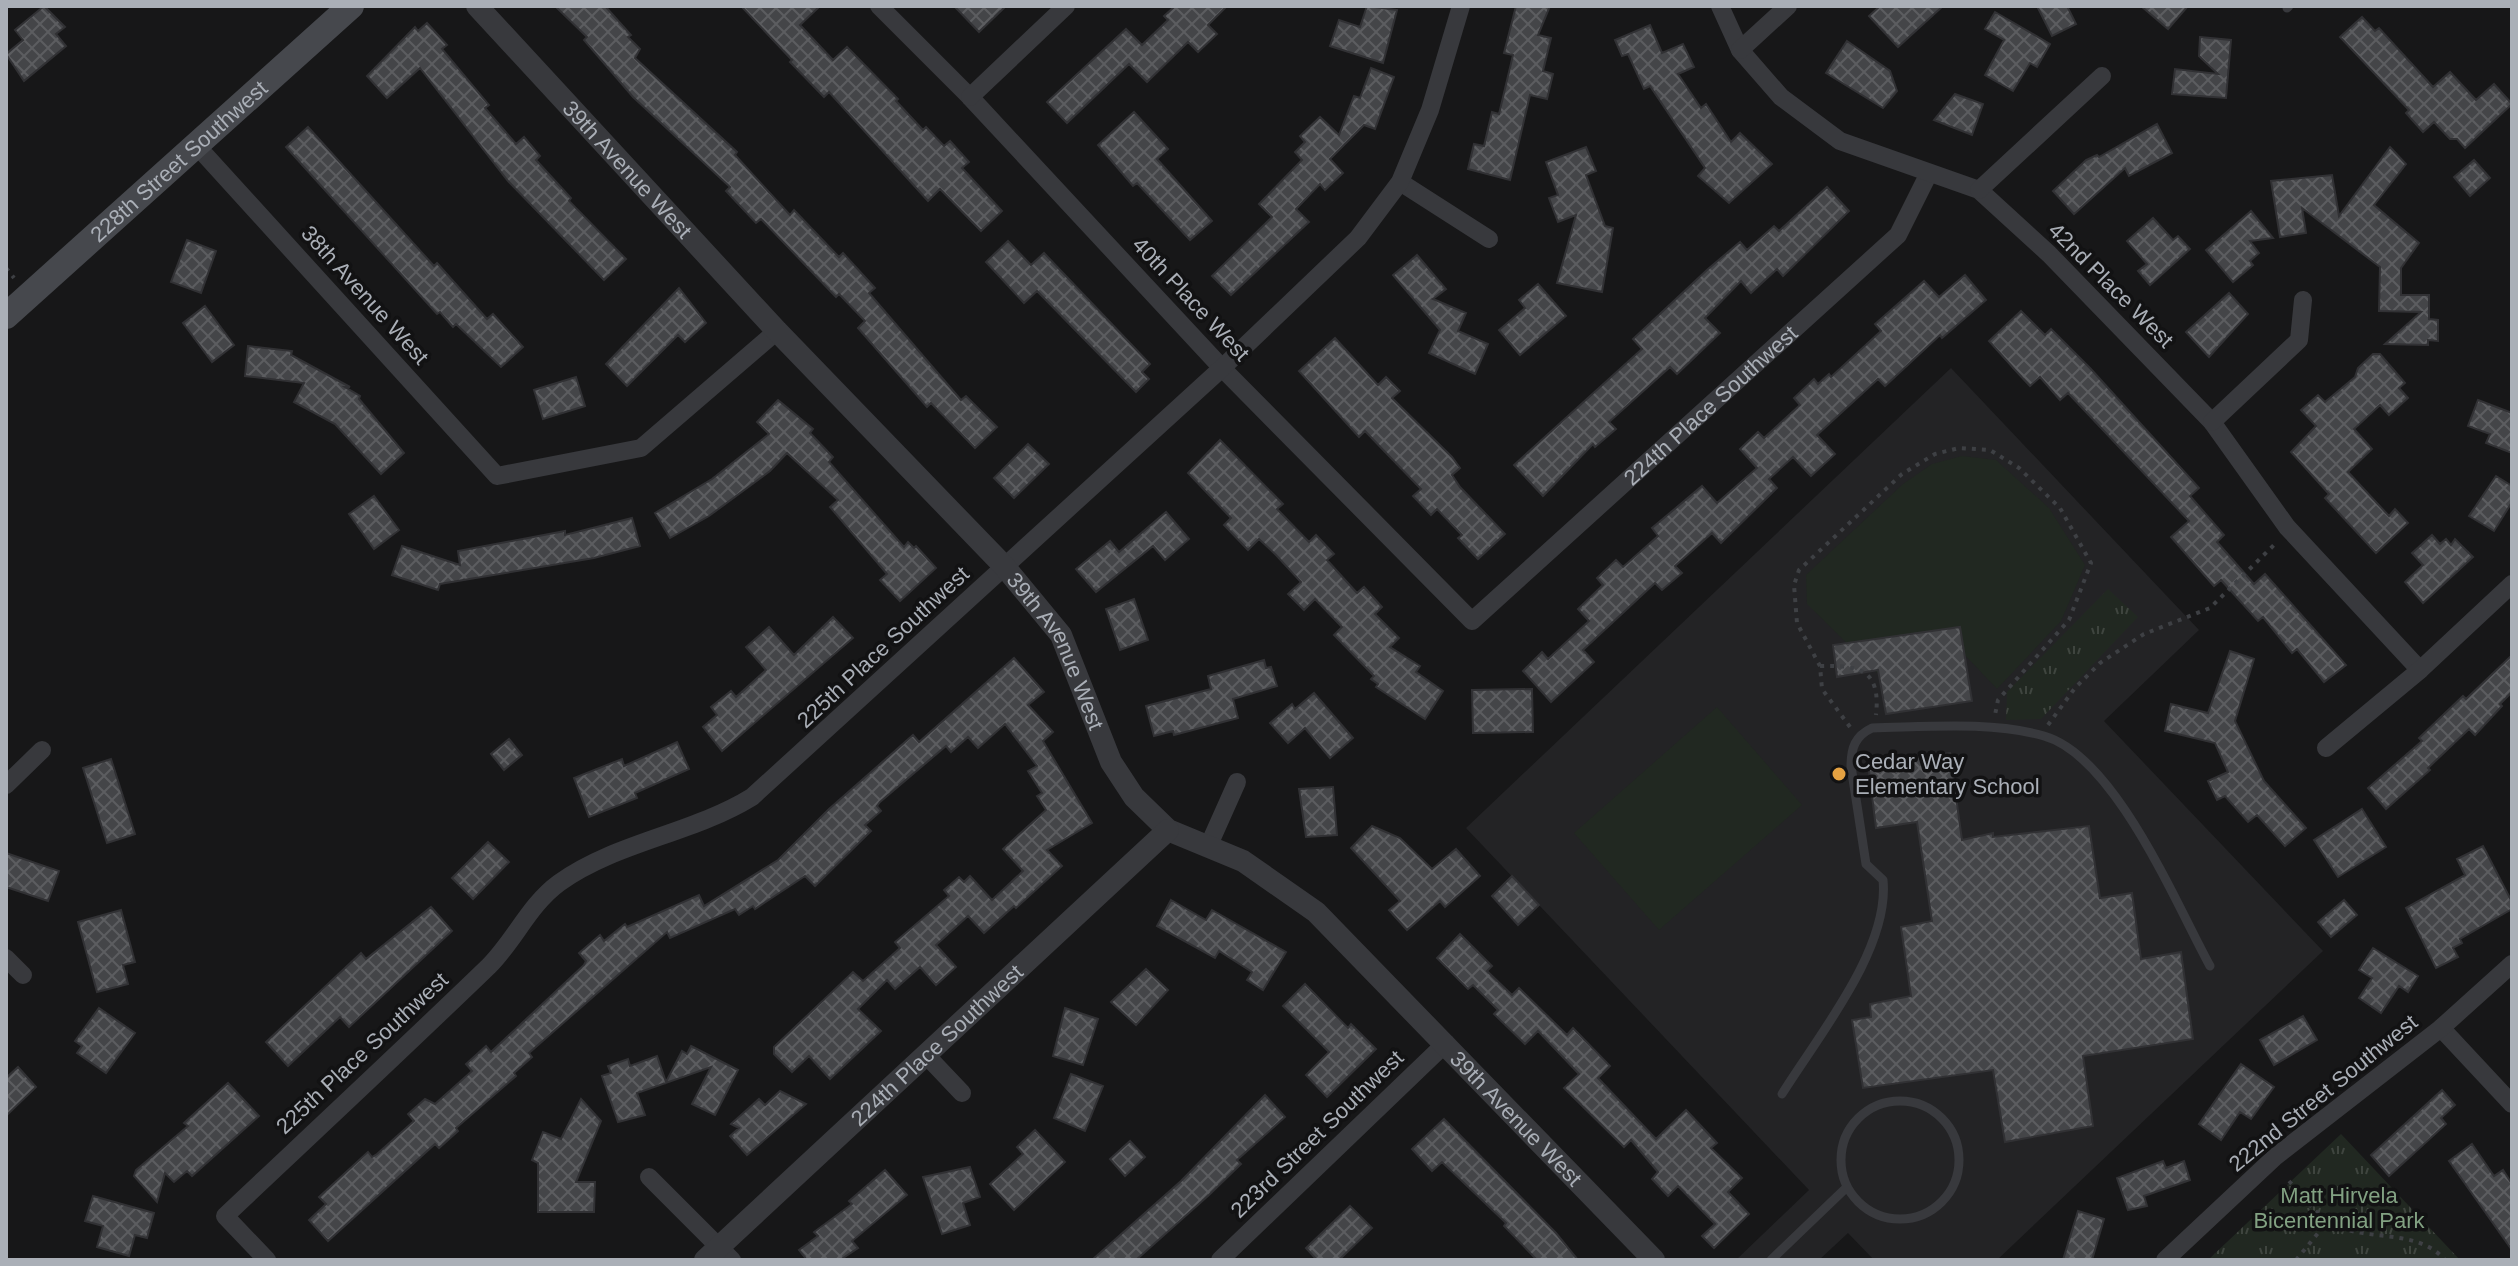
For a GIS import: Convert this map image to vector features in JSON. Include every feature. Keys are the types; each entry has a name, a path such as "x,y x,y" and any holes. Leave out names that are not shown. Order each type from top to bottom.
{"main road":[{"name":"228th Street Southwest","path":"6,316 351,6"}],"street":[{"name":"39th Avenue West","path":"477,6 777,331 1004,566 1061,635 1111,762 1134,797 1168,830 1243,861 1316,912 1654,1260"},
{"name":"40th Place West","path":"879,6 970,97 1222,368 1472,621"},
{"path":"970,97 1066,6"},
{"name":"225th Place Southwest","path":"267,1260 225,1216 493,962 536,904 558,883 589,865 722,816 752,797 1222,368 1358,238 1400,182 1430,110 1461,6"},
{"name":"42nd Place West","path":"1720,6 1740,50 1781,97 1840,141 1979,190 2049,254 2212,422 2287,527 2420,670"},
{"path":"1740,50 1788,6"},
{"path":"1979,190 2102,76"},
{"name":"38th Avenue West","path":"197,146 497,476 641,448 777,331"},
{"name":"224th Place Southwest","path":"1472,621 1898,235 1929,173"},
{"path":"1400,182 1489,239"},
{"path":"2212,422 2299,340 2303,300"},
{"path":"2326,748 2420,670 2512,584"},
{"path":"6,785 42,750"},
{"path":"1208,847 1237,782"},
{"name":"224th Place Southwest","path":"719,1255 925,1054 1168,830"},
{"path":"6,958 23,975"},
{"name":"222nd Street Southwest","path":"2165,1260 2275,1157 2441,1028 2512,964"},
{"path":"2441,1028 2512,1104"},
{"name":"223rd Street Southwest","path":"1223,1259 1446,1043"},
{"path":"925,1054 962,1093"},
{"path":"649,1177 719,1255"}],"lane":[{"path":"1782,1094 1862,965 1886,903 1883,880 1866,864 1851,766 1851,752 1858,737 1872,728 1993,729 2043,735 2061,742 2086,764 2136,823 2210,966"},
{"path":"1904,1101 1926,1106 1944,1119 1956,1138 1959,1160 1955,1182 1943,1201 1924,1214 1903,1219 1880,1216 1861,1204 1847,1187 1841,1159 1848,1131 1862,1114 1882,1103 1904,1101"},
{"path":"1771,1260 1847,1187"}],"path":[{"path":"1858,737 1822,689 1820,666 1797,623 1794,585 1799,570 1902,474 1935,454 1959,448 1990,450 2019,468 2060,508 2091,563 2069,620 1998,700 1993,729"},
{"path":"2043,735 2054,714 2100,663 2144,634 2210,608 2276,543"},
{"path":"1820,666 1851,665 1866,673 1877,689 1872,728"},
{"path":"2289,1181 2328,1221 2344,1228 2411,1240 2439,1253 2443,1260"},
{"path":"2296,1260 2328,1221"}],"shaded area":[{"name":"Cedar Way Elementary School","path":"1951,368 2199,630 2104,721 2323,951 1997,1260 1874,1260 1848,1233 1819,1260 1736,1260 1809,1190 1466,828"}],"green space":[{"path":"1962,456 1996,460 2049,508 2085,565 2061,621 1997,689 1963,653 1877,673 1807,604 1806,575 1903,484 1932,464"},
{"path":"2108,589 2138,617 2041,719 2006,720 2007,692"},
{"path":"1717,707 1802,805 1659,930 1574,833"},
{"name":"Matt Hirvela Bicentennial Park","path":"2341,1134 2460,1260 2208,1260"}],"building":[{"path":"44,6 65,27 56,34 66,46 24,81 6,54 23,40 15,30"},
{"path":"555,6 605,6 640,49 635,58 737,152 735,155 790,215 794,210 839,257 843,253 875,288 869,293 961,400 966,396 997,427 975,448 931,403 927,407 858,328 865,321 839,294 836,297 761,219 756,223 726,191 730,187 633,97 584,40 587,37"},
{"path":"741,6 820,6 800,25 833,60 847,47 898,99 896,101 923,130 926,127 944,146 950,141 969,162 962,168 1002,211 981,231 940,189 928,201 829,92 824,97"},
{"path":"954,6 1006,6 979,32"},
{"path":"1175,6 1227,6 1208,25 1217,34 1198,52 1188,42 1147,82 1129,64 1067,123 1047,102 1126,29 1142,45 1168,20 1164,16"},
{"path":"1367,6 1397,10 1383,63 1330,46 1339,20 1360,27"},
{"path":"1516,6 1550,6 1538,35 1551,38 1543,71 1553,74 1547,99 1530,95 1510,180 1468,169 1474,144 1484,146 1492,112 1499,114 1513,55 1504,53"},
{"path":"1880,6 1943,6 1898,47 1869,16"},
{"path":"2037,6 2067,6 2076,24 2052,36"},
{"path":"2141,6 2188,6 2168,29"},
{"path":"1995,12 2050,44 2037,67 2030,63 2013,91 1985,75 2004,40 1985,29"},
{"path":"2362,17 2375,31 2379,28 2433,87 2450,72 2476,100 2494,84 2512,104 2465,148 2457,139 2450,139 2434,122 2423,132 2406,113 2409,110 2340,37"},
{"path":"427,23 447,45 442,49 489,105 485,108 516,144 524,137 540,156 536,160 571,198 569,201 626,259 604,280 508,181 420,68 387,98 367,76 415,27 418,31"},
{"path":"1650,25 1662,53 1683,44 1694,67 1678,74 1701,108 1706,104 1731,142 1740,133 1772,164 1729,203 1698,176 1705,168 1650,86 1644,89 1628,54 1622,56 1615,40"},
{"path":"2200,37 2231,40 2226,98 2172,94 2175,69 2218,74 2199,56"},
{"path":"1847,41 1890,71 1897,91 1883,108 1826,73"},
{"path":"1371,68 1394,77 1375,129 1364,125 1330,159 1343,173 1325,190 1320,184 1296,209 1309,222 1231,295 1212,276 1272,217 1259,204 1302,160 1295,152 1305,142 1300,136 1320,117 1339,135 1354,96 1360,98"},
{"path":"1955,94 1983,104 1972,135 1934,120"},
{"path":"1134,112 1168,149 1157,159 1212,221 1190,240 1137,183 1133,186 1098,145"},
{"path":"2157,124 2172,153 2129,176 2125,168 2074,214 2053,191 2086,160 2099,157"},
{"path":"308,127 434,266 437,263 487,319 493,314 523,347 501,367 456,324 453,327 440,312 437,314 286,147"},
{"path":"1586,147 1596,171 1586,175 1605,226 1613,228 1602,292 1557,283 1576,215 1558,222 1549,198 1558,195 1546,162"},
{"path":"2390,147 2406,164 2374,205 2419,243 2401,268 2401,295 2429,295 2429,319 2438,320 2438,341 2428,340 2428,345 2385,344 2421,312 2379,311 2380,267 2302,208 2306,233 2280,237 2271,181 2332,175 2339,216"},
{"path":"2474,160 2490,178 2470,196 2454,177"},
{"path":"1827,187 1849,211 1783,276 1777,269 1751,293 1741,281 1705,318 1720,333 1677,374 1670,367 1609,422 1616,429 1595,447 1593,444 1543,496 1514,465 1642,349 1633,339 1708,269 1740,242 1747,250 1774,226 1779,231"},
{"path":"2251,211 2273,238 2250,241 2259,253 2250,261 2253,265 2233,282 2206,250"},
{"path":"2153,218 2173,240 2178,236 2190,249 2150,285 2138,271 2147,264 2127,241"},
{"path":"187,240 216,251 201,293 171,282"},
{"path":"1008,241 1031,265 1044,253 1150,364 1142,372 1149,379 1136,392 1037,291 1024,303 986,262"},
{"path":"1417,255 1446,289 1433,299 1466,313 1458,331 1488,344 1475,374 1429,353 1440,330 1393,275"},
{"path":"1965,275 1986,300 1942,338 1940,335 1885,386 1878,379 1817,435 1835,454 1811,476 1793,457 1769,479 1777,488 1721,543 1712,533 1675,566 1682,573 1662,590 1655,583 1583,650 1594,662 1551,702 1523,671 1542,652 1548,659 1589,621 1578,609 1603,585 1597,578 1616,560 1623,567 1658,536 1652,528 1702,486 1717,503 1757,468 1740,449 1758,432 1764,438 1800,405 1794,398 1814,379 1818,384 1829,374 1831,377 1881,331 1875,324 1924,281 1939,297"},
{"path":"1538,284 1566,316 1520,355 1499,330 1525,308 1519,300"},
{"path":"679,288 706,323 685,342 678,335 627,386 606,364"},
{"path":"2229,293 2248,314 2209,357 2186,332"},
{"path":"205,306 234,345 212,362 183,323"},
{"path":"2021,311 2045,335 2051,329 2199,488 2190,496 2224,535 2217,542 2254,584 2265,574 2346,665 2324,682 2297,649 2292,653 2263,617 2258,621 2221,580 2214,586 2171,537 2189,521 2068,393 2060,400 2040,377 2030,386 2016,371 1989,341"},
{"path":"1335,338 1378,385 1386,377 1400,391 1392,398 1452,457 1460,468 1452,475 1460,487 1505,534 1478,559 1458,538 1462,535 1437,509 1431,515 1413,496 1421,489 1365,431 1359,437 1299,371"},
{"path":"248,346 292,351 291,355 350,387 345,387 360,396 359,399 404,453 381,474 335,424 294,402 304,383 245,376"},
{"path":"2373,354 2380,354 2405,383 2399,388 2408,398 2389,415 2380,405 2354,429 2372,449 2348,472 2389,516 2395,509 2408,523 2376,553 2325,498 2329,494 2291,452 2316,426 2301,410 2318,395 2325,402 2355,377 2358,368"},
{"path":"576,377 585,406 543,419 534,390"},
{"path":"778,400 813,429 810,433 833,457 829,462 904,547 908,542 914,548 916,546 936,568 900,601 880,580 887,574 830,507 838,500 787,453 770,471 709,516 670,538 655,513 712,479 769,434 757,422"},
{"path":"2478,400 2512,413 2512,453 2486,443 2490,434 2468,426"},
{"path":"1220,440 1283,504 1277,509 1309,542 1316,535 1334,554 1327,560 1357,593 1364,587 1382,607 1375,614 1399,638 1390,647 1420,666 1416,672 1443,691 1425,719 1376,687 1378,684 1371,679 1374,676 1334,635 1342,627 1315,599 1304,610 1288,594 1301,582 1276,555 1259,539 1248,550 1224,525 1231,518 1188,473"},
{"path":"1028,444 1049,464 1014,498 994,478"},
{"path":"2496,476 2512,486 2512,502 2494,531 2469,516"},
{"path":"374,496 399,530 374,549 349,514"},
{"path":"1166,512 1189,539 1165,560 1153,546 1096,592 1076,569 1110,541 1119,552"},
{"path":"632,518 640,546 594,558 440,584 438,590 392,575 402,546 460,565 458,551 565,531 565,535"},
{"path":"2432,535 2440,544 2446,539 2451,545 2455,539 2473,557 2423,603 2405,582 2423,565 2412,553"},
{"path":"1134,599 1148,640 1120,650 1106,609"},
{"path":"833,617 853,638 722,751 703,727 717,715 711,707 731,691 736,697 766,670 746,647 769,627 794,655"},
{"path":"1960,627 1972,701 1886,714 1878,670 1837,677 1833,645"},
{"path":"2230,651 2254,659 2235,721 2264,781 2306,828 2285,846 2257,815 2248,822 2225,796 2217,800 2208,781 2228,772 2215,743 2165,731 2171,704 2208,713"},
{"path":"2512,655 2512,692 2500,704 2502,706 2475,735 2469,729 2428,768 2430,770 2386,809 2368,788 2422,741 2419,738 2463,696 2466,699"},
{"path":"1014,658 1044,692 1028,705 1053,732 1043,741 1092,823 1047,850 1062,866 1016,908 1014,906 984,933 968,916 936,945 956,967 936,985 920,967 895,989 887,980 858,1009 881,1031 830,1079 809,1056 792,1072 774,1054 774,1047 853,972 863,981 900,948 895,942 949,896 944,890 959,877 964,882 970,876 992,900 1023,871 1003,849 1046,810 1037,796 1042,793 1028,771 1037,766 1005,724 978,748 968,737 951,752 946,746 880,802 877,806 881,811 865,825 871,831 815,886 805,876 755,909 753,906 739,915 735,909 670,938 667,932 529,1053 532,1057 514,1073 516,1076 456,1128 458,1131 439,1148 435,1144 328,1241 309,1220 326,1204 319,1197 368,1152 372,1157 377,1154 414,1121 408,1114 425,1099 435,1104 472,1071 466,1064 486,1046 491,1052 584,965 586,961 579,953 600,935 604,941 625,924 627,927 699,895 704,906 778,860 829,809 913,735 919,742"},
{"path":"1264,660 1266,668 1271,667 1277,686 1233,699 1238,718 1174,735 1173,731 1154,736 1146,706 1211,689 1208,676"},
{"path":"1532,689 1533,732 1473,733 1472,690"},
{"path":"1314,693 1353,738 1330,758 1305,728 1288,743 1270,723 1292,704 1295,709"},
{"path":"509,739 522,755 504,770 491,754"},
{"path":"677,742 689,769 635,793 637,798 589,817 574,778 622,759 624,766"},
{"path":"1950,753 1962,840 1993,833 1993,837 2089,826 2100,898 2132,893 2141,959 2181,952 2193,1039 2083,1056 2093,1126 2005,1142 1993,1070 1863,1088 1852,1020 1871,1017 1870,1004 1911,996 1901,927 1932,921 1917,822 1876,828 1868,763"},
{"path":"111,759 135,834 107,843 83,768"},
{"path":"1333,787 1337,835 1306,837 1299,789"},
{"path":"2362,809 2386,847 2338,877 2314,840"},
{"path":"1372,826 1400,838 1432,869 1456,849 1480,876 1445,907 1440,901 1407,930 1389,910 1400,901 1351,848"},
{"path":"488,842 509,862 473,899 452,878"},
{"path":"2483,846 2512,902 2512,909 2460,939 2462,943 2453,948 2458,957 2436,968 2406,908 2465,875 2457,859"},
{"path":"6,853 59,871 48,901 6,887"},
{"path":"1512,876 1539,905 1518,925 1492,896"},
{"path":"1171,900 1206,920 1212,910 1286,952 1263,990 1247,980 1252,972 1219,951 1215,958 1157,926"},
{"path":"2344,900 2357,915 2331,937 2318,922"},
{"path":"431,907 452,931 349,1027 340,1017 288,1066 266,1042 361,953 366,959"},
{"path":"121,910 135,962 123,965 128,984 97,992 78,922"},
{"path":"1460,934 1492,966 1487,971 1512,995 1519,988 1567,1035 1573,1028 1610,1066 1598,1078 1656,1139 1686,1110 1717,1143 1711,1148 1742,1178 1728,1192 1749,1214 1714,1248 1702,1236 1715,1224 1678,1186 1668,1196 1652,1179 1658,1172 1631,1140 1624,1147 1564,1088 1579,1074 1538,1031 1525,1044 1494,1014 1498,1010 1473,985 1468,989 1437,958"},
{"path":"2373,948 2418,976 2408,992 2399,986 2381,1013 2359,998 2372,978 2359,970"},
{"path":"1146,969 1168,990 1136,1025 1111,1002"},
{"path":"1305,984 1348,1028 1351,1024 1376,1049 1327,1097 1306,1075 1329,1052 1283,1006"},
{"path":"99,1008 135,1033 106,1073 77,1053 82,1046 75,1041"},
{"path":"1065,1008 1098,1019 1083,1065 1053,1056"},
{"path":"2303,1016 2317,1040 2274,1065 2260,1040"},
{"path":"691,1046 738,1070 715,1115 692,1104 711,1067 637,1093 645,1115 618,1122 602,1076 611,1073 608,1066 628,1059 630,1066 657,1056 666,1082 682,1051 687,1054"},
{"path":"2241,1064 2274,1087 2251,1119 2240,1112 2221,1140 2199,1124"},
{"path":"18,1067 36,1087 6,1116 6,1078"},
{"path":"1071,1074 1103,1086 1085,1131 1054,1118"},
{"path":"228,1083 259,1116 192,1176 187,1171 174,1182 165,1173 157,1202 134,1176 136,1170 188,1126 184,1123"},
{"path":"2442,1090 2455,1105 2441,1118 2446,1124 2389,1176 2371,1155"},
{"path":"780,1091 806,1104 747,1155 730,1136 739,1128 731,1124 759,1099 765,1105"},
{"path":"1265,1095 1285,1117 1237,1160 1241,1164 1209,1195 1136,1260 1092,1260 1181,1181"},
{"path":"581,1099 601,1121 576,1182 595,1182 594,1212 538,1212 538,1163 532,1160 543,1132 561,1139"},
{"path":"1444,1119 1556,1233 1578,1260 1537,1260 1504,1226 1506,1223 1442,1162 1432,1171 1412,1149"},
{"path":"1035,1130 1065,1162 1014,1210 990,1184 1023,1154 1017,1147"},
{"path":"1130,1141 1145,1157 1125,1176 1110,1159"},
{"path":"2472,1144 2494,1176 2503,1170 2512,1184 2512,1250 2449,1161"},
{"path":"2163,1161 2166,1168 2184,1161 2190,1180 2144,1196 2147,1206 2128,1210 2117,1178"},
{"path":"970,1167 980,1197 963,1203 970,1225 942,1234 923,1177"},
{"path":"885,1170 907,1195 852,1241 858,1248 840,1260 807,1260 799,1250 818,1236 814,1232 852,1204 849,1201"},
{"path":"93,1196 154,1213 147,1238 135,1235 129,1256 97,1247 103,1226 85,1221"},
{"path":"1350,1206 1372,1228 1339,1260 1317,1260 1306,1248"},
{"path":"2078,1211 2104,1219 2092,1260 2063,1260"}],"place":[{"name":"Cedar Way Elementary School","path":"1839,774"}]}
